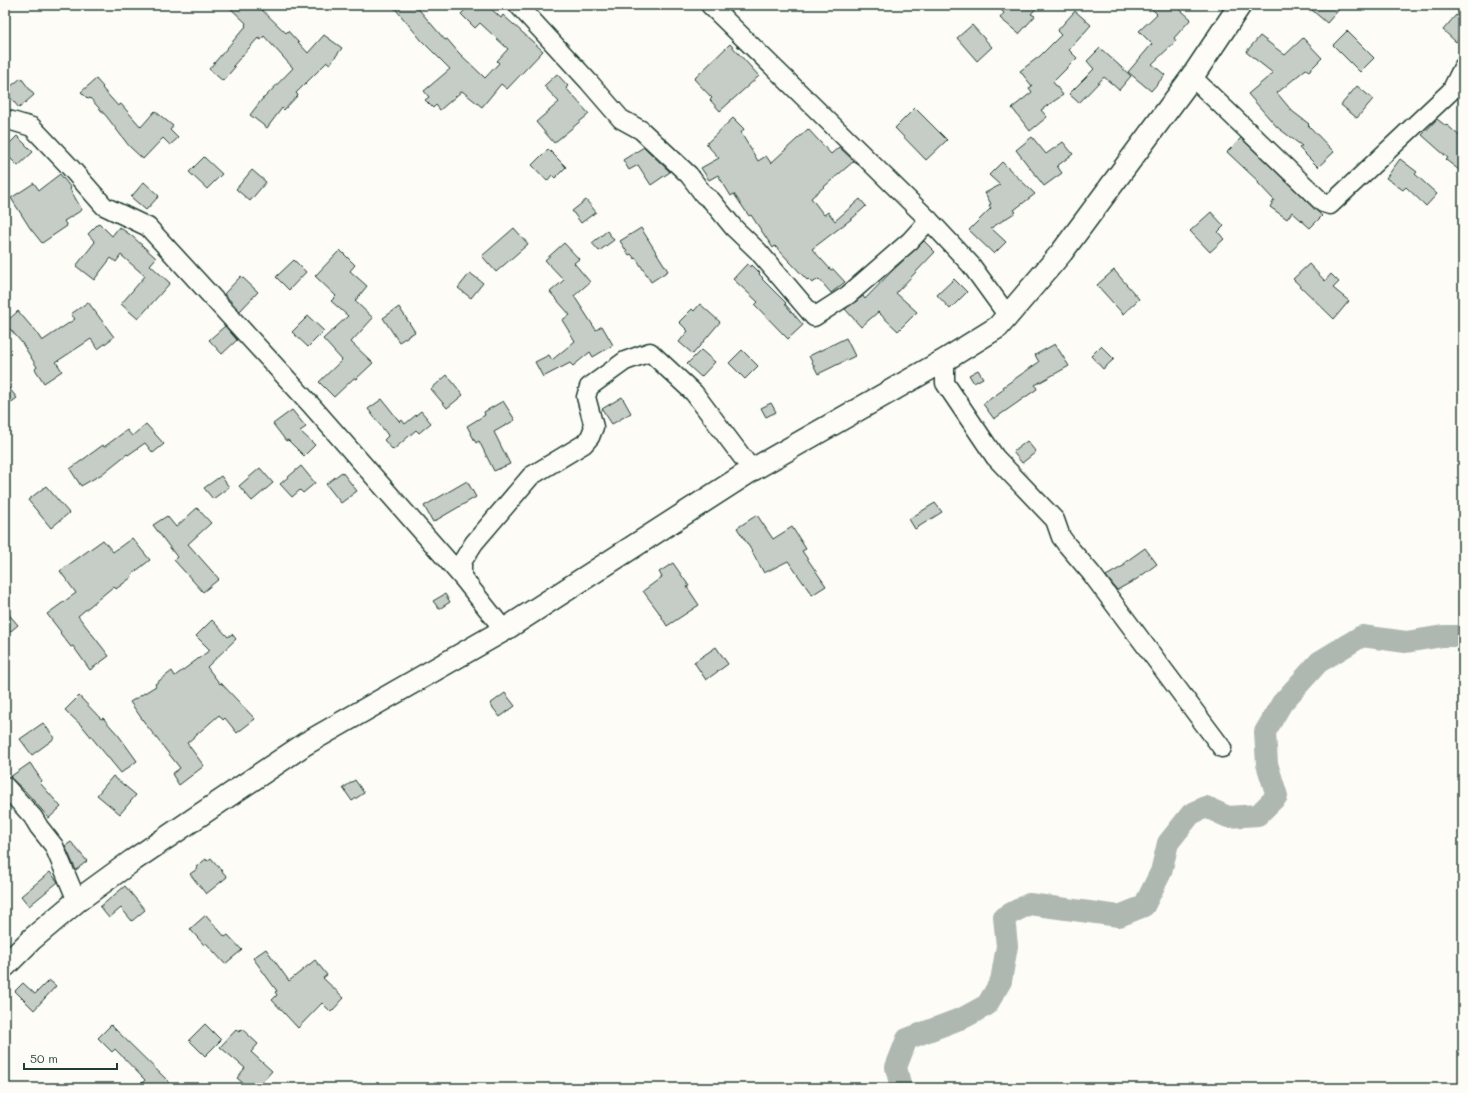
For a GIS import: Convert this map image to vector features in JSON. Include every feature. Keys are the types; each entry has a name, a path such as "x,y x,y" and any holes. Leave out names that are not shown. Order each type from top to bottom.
{"main road":[{"path":"5,966 32,939 77,901 132,861 305,744 504,630 752,470 945,360 998,327 1062,252 1192,77 1240,5"}],"street":[{"path":"518,5 589,82 621,120 641,130 689,175 704,195 711,200 734,228 758,251 814,317 848,295 910,241 929,220"},
{"path":"710,5 929,220 971,265 1008,316"},
{"path":"1192,77 1323,203 1330,206 1451,91 1463,67"},
{"path":"5,119 32,127 104,206 148,227 311,405 462,577 504,630"},
{"path":"462,577 462,562 474,543 531,476 584,444 590,437 594,428 586,397 589,386 625,361 650,352 694,393 752,470"},
{"path":"945,360 945,383 995,457 1055,520 1061,537 1091,573 1222,748"},
{"path":"5,786 33,817 54,846 77,901"}],"building":[{"path":"227,5 257,5 286,33 288,31 308,53 324,35 342,48 330,64 327,62 296,93 298,95 284,110 282,108 267,128 250,115 263,98 293,68 264,36 261,40 258,38 233,66 235,67 223,81 209,69 246,26 246,23"},
{"path":"392,5 415,5 445,40 447,39 485,78 499,63 497,61 508,49 480,23 475,28 461,14 470,5 487,5 501,18 503,15 543,51 507,89 501,84 482,107 462,91 440,110 436,105 433,108 425,100 429,97 424,91 450,69 422,41"},
{"path":"996,5 1039,5 1031,14 1035,16 1019,34 1000,18 1004,13"},
{"path":"1148,5 1175,5 1191,19 1174,38 1176,41 1152,64 1165,75 1151,91 1128,72 1152,44 1139,31 1157,14"},
{"path":"1306,5 1343,5 1327,23"},
{"path":"1075,11 1091,25 1069,50 1077,58 1053,82 1063,95 1041,110 1047,117 1030,131 1012,108 1032,92 1029,88 1032,86 1020,71 1040,56 1061,35 1057,31"},
{"path":"1456,15 1463,22 1463,34 1456,42 1443,30"},
{"path":"972,25 992,47 977,61 957,38"},
{"path":"1347,31 1374,58 1360,72 1333,45"},
{"path":"1260,36 1285,55 1303,38 1322,58 1309,71 1306,69 1277,93 1292,111 1309,124 1308,125 1334,152 1318,167 1299,148 1302,146 1277,127 1248,94 1273,73 1246,52"},
{"path":"730,44 759,76 720,111 710,100 712,98 694,79"},
{"path":"1100,48 1131,76 1119,90 1104,77 1079,103 1069,94 1094,69 1087,61"},
{"path":"557,74 568,86 566,88 589,114 554,143 536,122 559,102 544,86"},
{"path":"21,78 34,95 19,108 5,91"},
{"path":"96,79 118,106 121,104 141,127 155,111 173,126 170,130 178,138 170,145 163,138 143,159 129,146 107,117 90,98 88,99 81,92"},
{"path":"1357,86 1373,99 1357,118 1341,105"},
{"path":"915,108 947,140 926,160 895,128"},
{"path":"733,118 744,129 741,133 758,161 766,156 771,163 808,129 831,154 839,147 854,161 811,198 824,215 828,212 835,221 860,199 866,206 812,249 831,270 833,269 845,282 831,293 819,279 812,283 808,279 807,280 775,246 773,248 751,215 749,216 734,194 731,196 718,175 709,180 701,168 719,158 706,144"},
{"path":"1437,119 1446,126 1447,125 1463,139 1463,173 1446,160 1448,158 1422,135"},
{"path":"17,136 33,152 18,166 5,153 5,148"},
{"path":"1032,137 1046,154 1063,142 1073,154 1057,166 1062,173 1044,186 1016,150"},
{"path":"1241,138 1322,216 1310,228 1292,212 1287,219 1270,207 1274,200 1258,183 1259,182 1227,152"},
{"path":"644,147 670,172 651,185 638,165 629,170 623,160"},
{"path":"548,149 566,167 555,178 552,175 547,181 532,165"},
{"path":"204,157 222,174 207,189 189,172"},
{"path":"1400,159 1417,172 1415,174 1437,194 1426,206 1406,187 1403,190 1386,178"},
{"path":"1002,162 1035,194 1014,210 1016,212 991,228 1006,242 994,254 969,230 991,208 989,205 991,204 985,193 1000,185 989,175"},
{"path":"252,170 266,182 250,201 236,189"},
{"path":"60,174 71,188 70,189 82,210 64,221 67,226 42,243 30,228 11,198 34,183 39,190"},
{"path":"144,182 159,196 146,210 131,197"},
{"path":"586,200 596,212 581,223 572,211"},
{"path":"1211,212 1224,226 1218,232 1224,239 1210,252 1190,231"},
{"path":"99,223 112,236 119,227 132,236 156,258 150,265 170,283 138,319 121,304 145,276 121,255 116,262 111,258 94,280 76,266 95,242 88,234"},
{"path":"514,228 528,244 496,272 482,256"},
{"path":"641,228 668,271 651,282 636,258 635,259 631,254 629,255 620,241"},
{"path":"607,231 614,240 599,251 592,243"},
{"path":"924,241 935,252 896,293 917,312 898,331 878,312 861,327 845,309 863,296 865,299"},
{"path":"564,243 579,259 574,263 590,282 574,296 596,330 602,326 613,345 593,357 590,352 573,366 570,363 543,377 535,362 549,355 552,360 575,341 562,320 570,315 550,292 564,280 545,260"},
{"path":"340,250 355,265 350,271 367,286 355,301 373,318 351,342 373,363 334,397 319,382 342,360 323,339 348,316 331,301 336,296 315,276"},
{"path":"294,260 306,272 289,290 276,277"},
{"path":"747,264 751,267 752,265 760,273 759,274 763,278 762,279 786,303 785,304 803,325 788,339 755,305 758,302 733,279"},
{"path":"1309,264 1325,281 1331,274 1339,282 1333,288 1349,301 1334,319 1293,279"},
{"path":"1114,270 1139,299 1123,314 1097,285"},
{"path":"470,273 483,283 471,298 458,288"},
{"path":"241,276 258,292 240,311 224,294"},
{"path":"954,279 967,292 950,309 937,295"},
{"path":"88,302 114,337 98,349 91,339 56,362 62,371 44,383 35,369 37,367 22,343 5,323 18,311 42,341 75,319 71,314"},
{"path":"700,304 720,322 693,354 679,342 688,331 679,322 692,309 694,311"},
{"path":"399,307 415,332 399,342 383,318"},
{"path":"308,316 324,331 308,347 292,332"},
{"path":"225,326 237,340 222,354 209,340"},
{"path":"846,338 855,356 818,374 809,356"},
{"path":"1055,344 1069,366 1035,385 1037,389 994,419 983,404 1004,389 1003,387 1039,362 1035,355"},
{"path":"1101,346 1114,359 1103,369 1091,356"},
{"path":"701,350 715,362 701,377 687,364"},
{"path":"742,350 758,366 745,379 729,363"},
{"path":"978,370 983,378 974,383 969,375"},
{"path":"447,375 463,395 447,408 431,389"},
{"path":"5,383 17,398 5,407"},
{"path":"622,397 631,413 612,424 602,409"},
{"path":"382,399 400,422 402,420 405,424 421,411 431,423 419,433 416,430 393,450 384,440 388,436 387,434 368,409"},
{"path":"503,401 515,420 494,432 510,464 494,471 479,441 476,443 467,426 485,415 484,412"},
{"path":"771,403 776,412 766,417 761,408"},
{"path":"292,410 306,427 300,431 315,445 304,456 288,440 286,441 273,424"},
{"path":"146,424 164,444 153,453 145,443 128,455 127,454 102,474 81,486 70,469 127,430 132,436"},
{"path":"1027,441 1036,452 1022,463 1013,452"},
{"path":"301,466 315,483 303,493 300,490 292,497 280,484"},
{"path":"260,468 273,483 252,501 239,486"},
{"path":"342,472 357,491 341,503 326,484"},
{"path":"221,476 229,487 213,499 204,488"},
{"path":"467,481 476,497 433,522 424,506"},
{"path":"46,486 69,513 51,528 28,500"},
{"path":"935,503 942,512 915,529 909,519"},
{"path":"197,508 211,523 188,544 219,579 203,592 174,560 177,557 153,525 167,516 176,527"},
{"path":"757,515 773,539 792,527 806,549 802,551 826,586 812,595 788,561 764,573 737,528"},
{"path":"132,538 150,560 131,575 132,577 116,589 114,586 78,616 109,656 90,670 73,646 71,647 60,633 61,632 47,614 76,593 60,571 103,540 113,552"},
{"path":"1145,548 1157,564 1137,579 1117,590 1106,576 1125,565 1124,563"},
{"path":"673,563 689,586 687,587 699,605 667,626 643,591 662,577 659,572"},
{"path":"445,594 450,602 439,609 433,601"},
{"path":"5,610 18,625 5,636"},
{"path":"212,620 228,637 232,634 236,639 207,667 220,684 221,683 255,719 237,733 225,718 223,720 219,715 187,743 204,766 179,785 172,774 180,768 130,702 156,686 155,684 172,671 175,676 210,650 196,636"},
{"path":"716,647 728,664 706,680 694,662"},
{"path":"505,693 515,706 500,717 490,704"},
{"path":"79,696 101,719 103,718 119,736 137,761 121,773 83,727 65,710"},
{"path":"43,723 55,738 32,755 20,739"},
{"path":"30,763 42,781 40,783 61,807 49,818 26,792 10,777"},
{"path":"113,776 136,795 120,814 97,795"},
{"path":"355,780 364,793 352,801 343,788"},
{"path":"71,842 87,861 76,870 65,846"},
{"path":"211,858 227,877 206,894 190,874 206,859 207,861"},
{"path":"50,872 58,882 29,906 21,896"},
{"path":"125,886 145,910 132,921 121,908 109,918 100,907"},
{"path":"206,915 225,937 228,935 242,950 225,964 206,943 204,945 190,929"},
{"path":"266,949 289,981 315,960 327,975 323,978 344,998 331,1012 322,1003 298,1028 272,1000 277,995 275,992 277,991 253,958"},
{"path":"49,980 56,986 34,1010 15,991 23,983 35,994"},
{"path":"205,1024 221,1040 205,1056 189,1040"},
{"path":"111,1025 169,1082 163,1088 137,1088 145,1080 115,1049 112,1052 98,1038"},
{"path":"242,1029 258,1044 251,1052 272,1071 257,1088 249,1088 237,1078 245,1068 220,1047 236,1030 239,1032"}],"waterway":[{"path":"901,1088 896,1067 907,1039 965,1017 987,1005 1001,981 1007,946 1004,917 1029,904 1119,916 1144,906 1161,872 1168,843 1191,814 1206,807 1228,817 1258,815 1277,796 1267,764 1265,732 1282,703 1319,662 1362,636 1406,642 1443,636 1463,636"}]}
